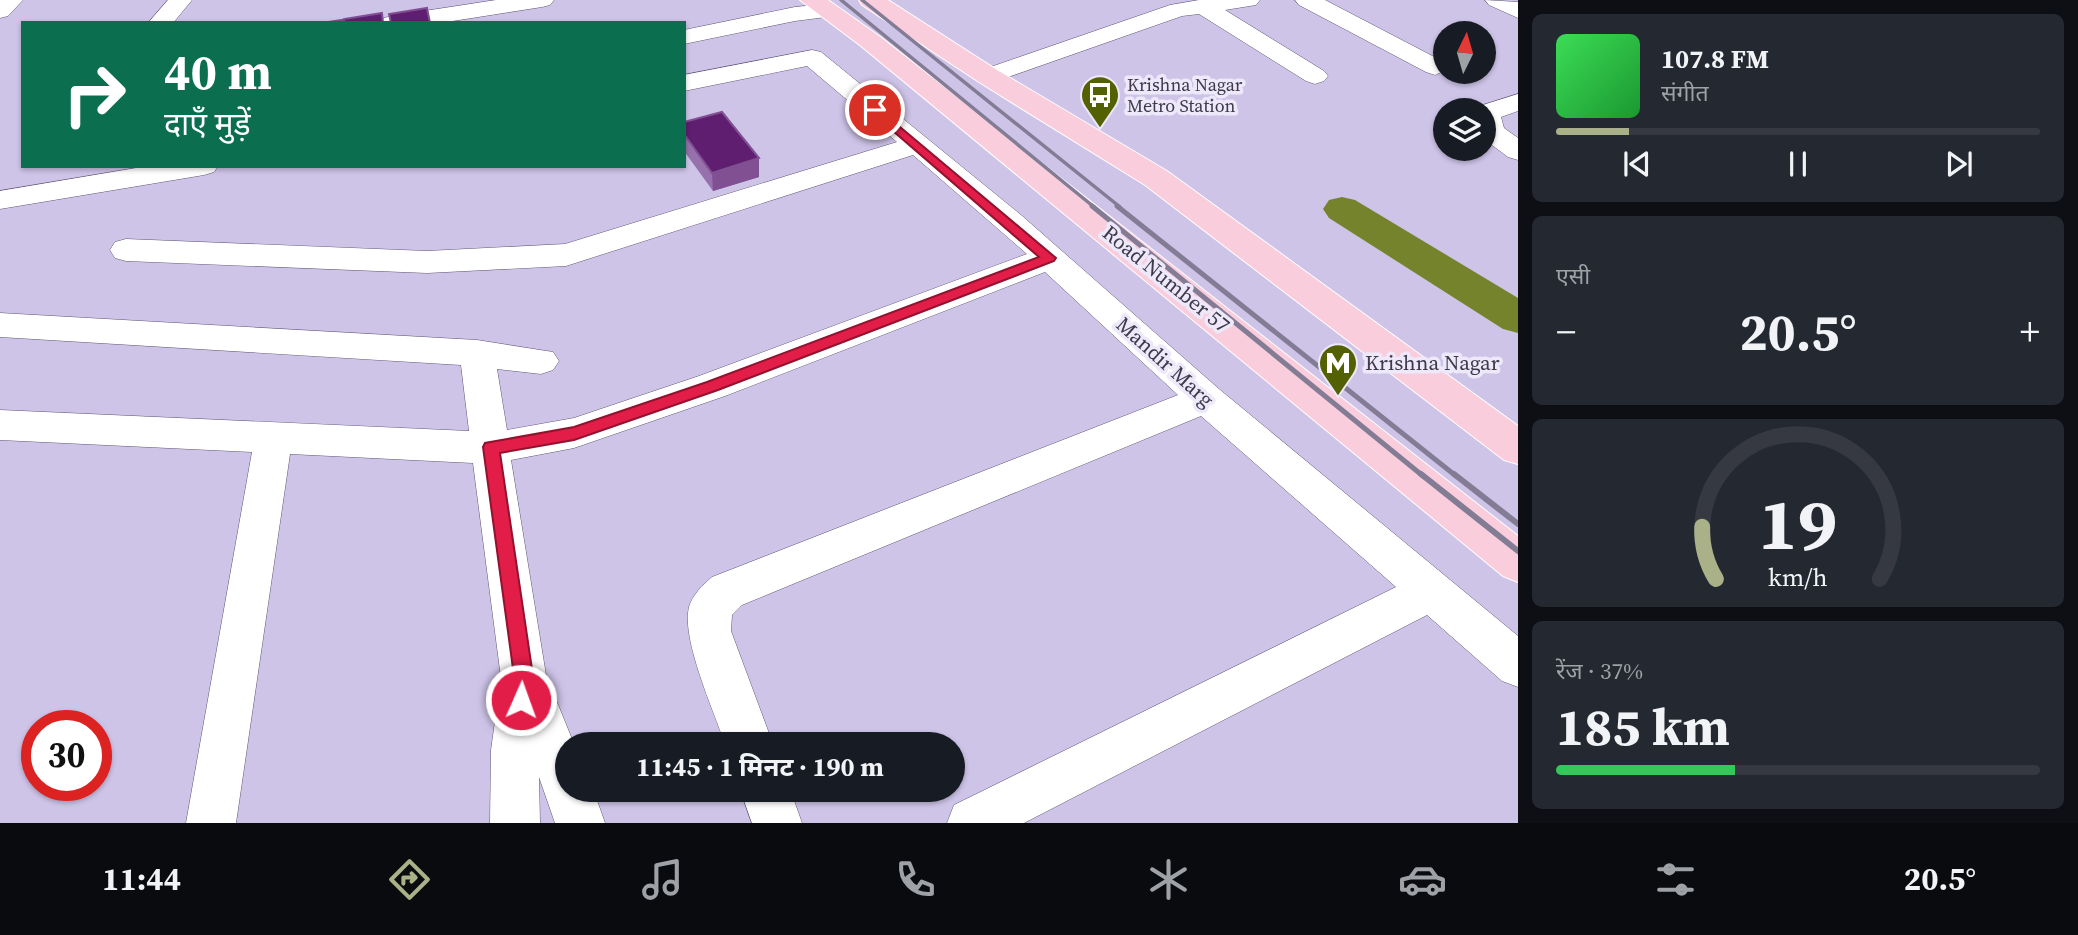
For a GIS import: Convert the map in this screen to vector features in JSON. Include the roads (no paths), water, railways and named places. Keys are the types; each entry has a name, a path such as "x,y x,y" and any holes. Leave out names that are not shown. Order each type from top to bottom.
{"main road":[{"path":"871,0 988,76 1156,177 1518,448"},
{"name":"Road Number 57","path":"819,6 881,50 1518,562"}],"street":[{"path":"0,10 11,0"},
{"path":"162,21 180,0"},
{"path":"405,21 542,0"},
{"path":"988,76 1032,63 1169,8 1205,8 1248,0"},
{"path":"1307,0 1433,66"},
{"path":"1497,0 1518,11"},
{"path":"686,37 795,14 819,6"},
{"path":"1205,8 1315,76"},
{"name":"Mandir Marg","path":"686,83 812,58 1049,258 1206,399 1518,665"},
{"path":"1518,102 1492,111 1488,117 1491,131 1518,151"},
{"path":"126,250 427,262 566,255 917,145"},
{"path":"34,168 1,200 192,168"},
{"path":"3,433 273,438 491,447 574,433 712,386 1049,258"},
{"path":"0,325 477,353 541,361"},
{"path":"477,353 523,676 555,755"},
{"path":"745,732 709,631 711,607 727,591 1206,399"},
{"path":"211,823 273,438"},
{"path":"972,823 1431,591"},
{"path":"515,823 515,750 523,676"},
{"path":"573,802 580,823"},
{"path":"770,802 777,823"}],"waterway":[{"path":"1342,209 1518,318"}],"railway":[{"path":"841,0 1094,207"},
{"path":"862,0 1120,207"},
{"path":"1092,206 1423,476"},
{"path":"1117,206 1456,476"},
{"path":"1421,474 1518,551"},
{"path":"1454,474 1518,524"}],"place":[{"name":"Krishna Nagar Metro Station","path":"1100,129"},
{"name":"Krishna Nagar","path":"1338,397"}]}
